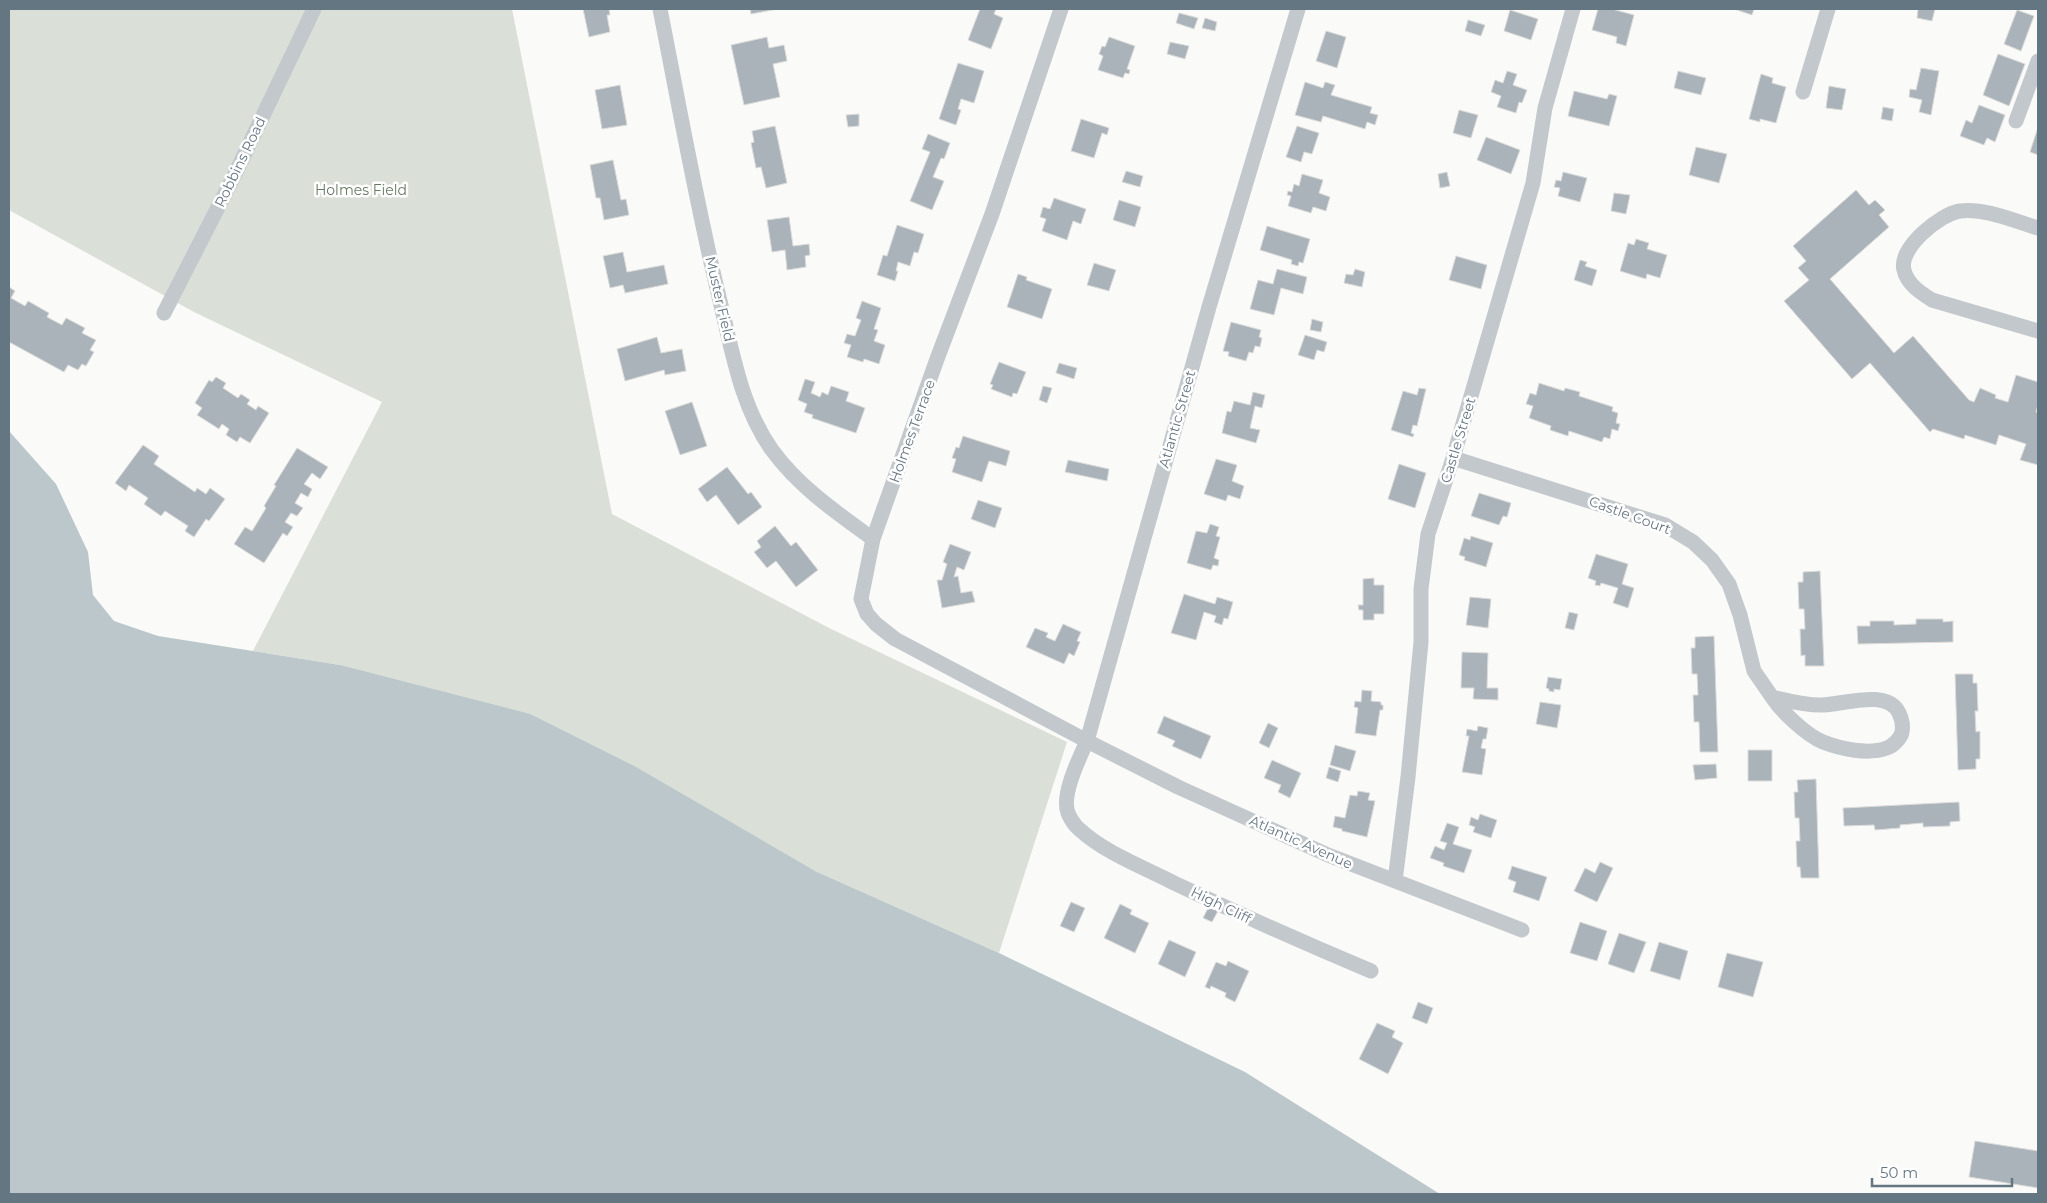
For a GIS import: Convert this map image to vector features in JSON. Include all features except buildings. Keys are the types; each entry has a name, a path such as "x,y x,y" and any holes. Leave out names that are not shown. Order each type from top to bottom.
{"street":[{"name":"Robbins Road","path":"164,313 235,174 314,9"},
{"name":"Muster Field","path":"660,9 711,262 737,373 748,407 772,450 813,495 873,540"},
{"name":"Holmes Terrace","path":"1061,9 992,214 873,540 861,599 867,614 895,639 1087,741"},
{"name":"Atlantic Street","path":"1078,828 1068,813 1068,793 1073,773 1087,741 1209,307 1298,9"},
{"name":"Castle Street","path":"1395,881 1408,777 1420,642 1421,589 1428,534 1453,458 1533,183 1545,108 1573,9"},
{"path":"1802,92 1828,9"},
{"path":"2016,121 2038,61"},
{"path":"2038,228 1984,212 1960,211 1945,216 1919,237 1904,259 1904,270 1918,291 1932,300 2038,331"},
{"name":"Castle Court","path":"1453,458 1665,525 1692,542 1712,560 1729,584 1740,615 1754,670 1772,697 1799,726 1822,742 1851,750 1872,751 1888,748 1900,737 1902,730 1900,714 1888,701 1854,700 1823,705 1798,704 1772,697"},
{"name":"Atlantic Avenue","path":"1087,741 1178,787 1328,855 1522,930"},
{"name":"High Cliff","path":"1078,828 1107,848 1142,867 1273,930 1371,971"}],"green space":[{"name":"Holmes Field","path":"9,9 512,9 612,514 831,629 1067,742 999,953 340,665 253,651 382,402 194,312 9,210"}],"shaded area":[{"path":"9,431 56,484 88,552 93,595 114,621 158,636 340,665 530,714 636,767 815,871 999,953 1245,1072 1440,1194 9,1194"}]}
